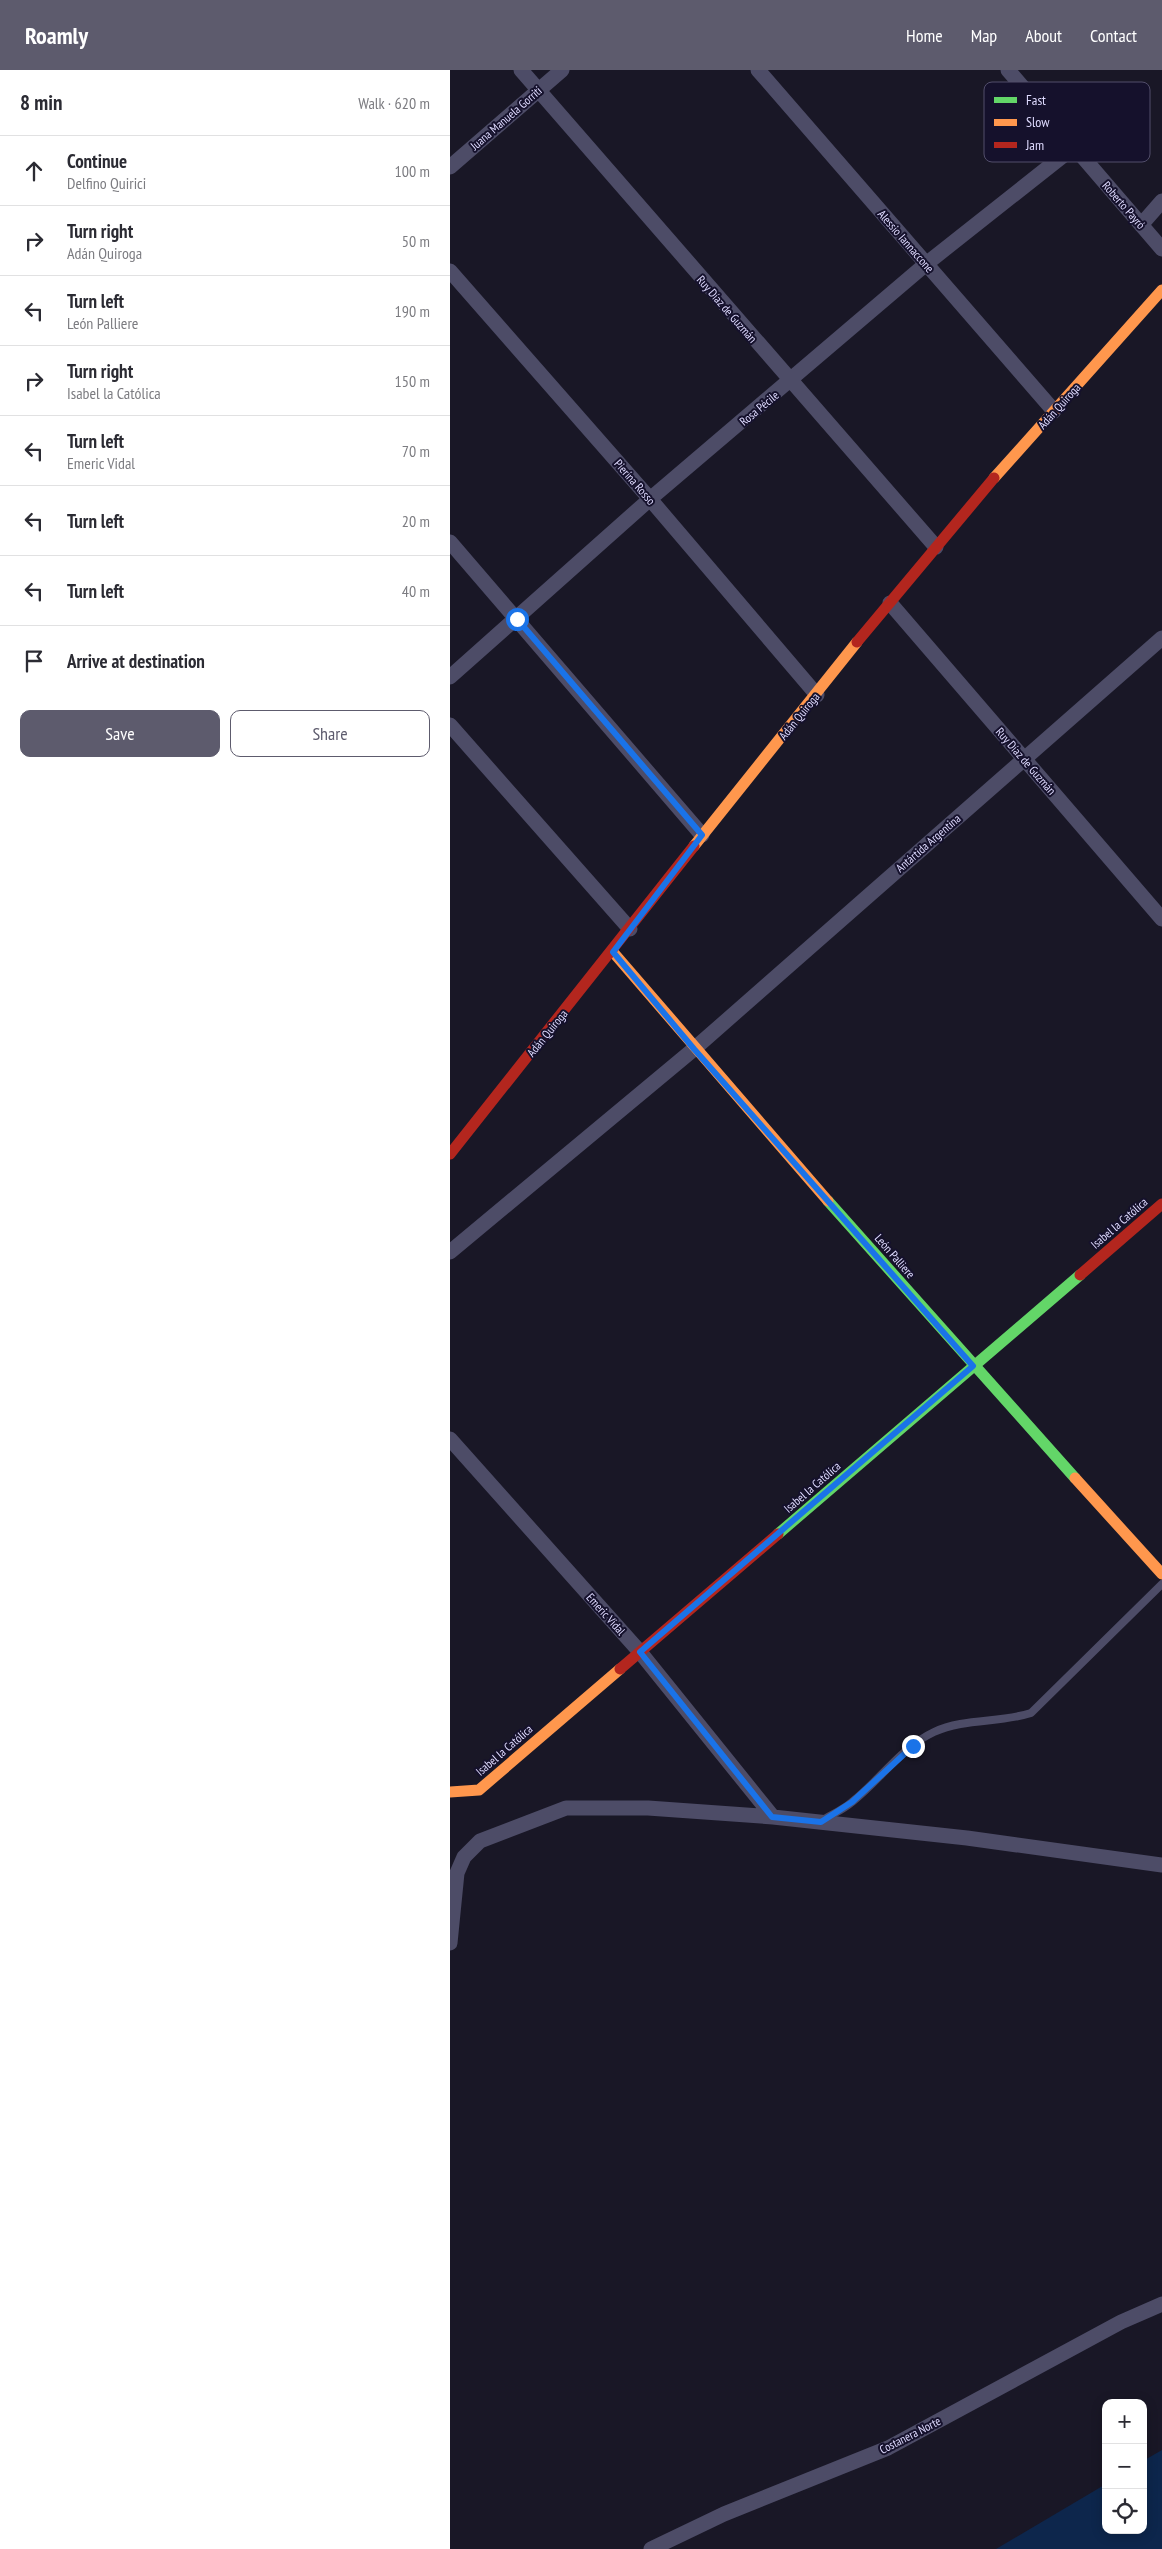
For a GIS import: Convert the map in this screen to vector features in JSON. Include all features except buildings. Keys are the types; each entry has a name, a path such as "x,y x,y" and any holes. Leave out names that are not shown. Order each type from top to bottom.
{"street":[{"name":"Ruy Díaz de Guzmán","path":"521,70 790,382 936,547"},
{"name":"Juana Manuela Gorriti","path":"450,168 562,70"},
{"name":"Alessio Iannaccone","path":"758,70 1054,411"},
{"name":"Roberto Payró","path":"1008,70 1018,82"},
{"name":"Rosa Pécile","path":"450,677 650,499 790,382 926,264 1055,162"},
{"name":"Roberto Payró","path":"1087,162 1162,249"},
{"path":"1142,225 1162,202"},
{"name":"Pierina Rosso","path":"450,271 650,499 817,695"},
{"name":"Adán Quiroga","path":"450,1154 613,952 702,835 936,547 1162,290"},
{"path":"450,542 702,835"},
{"name":"Ruy Díaz de Guzmán","path":"890,603 1162,919"},
{"name":"Antártida Argentina","path":"694,1049 1162,638"},
{"path":"450,725 630,929"},
{"name":"León Palliere","path":"613,952 694,1049 973,1366 1162,1574"},
{"path":"450,1252 694,1049"},
{"name":"Isabel la Católica","path":"450,1792 479,1790 1162,1204"},
{"name":"Emeric Vidal","path":"450,1440 640,1652 772,1817"},
{"path":"450,1943 457,1873 464,1857 480,1841 566,1808 648,1808 772,1817 967,1838 1162,1865"},
{"name":"Costanera Norte","path":"651,2549 724,2514 888,2448 1120,2322 1162,2304"}],"lane":[{"path":"821,1822 852,1802 913,1746 933,1732 950,1726 1015,1718 1031,1713 1162,1584"}],"water":[{"path":"1162,2450 1162,2549 996,2549 1102,2486 1102,2534 1147,2534 1147,2459"}],"traffic: fast":[{"path":"828,1201 1075,1478"},
{"path":"778,1534 1080,1275"}],"traffic: slow":[{"path":"994,478 1162,290"},
{"path":"694,846 857,642"},
{"path":"613,952 828,1201"},
{"path":"1075,1478 1162,1574"},
{"path":"450,1792 479,1790 620,1669"}],"traffic: jam":[{"path":"857,642 994,478"},
{"path":"450,1154 694,846"},
{"path":"1080,1275 1162,1204"},
{"path":"620,1669 778,1534"}],"route":[{"path":"517,619 702,835 613,952 694,1049 973,1366 640,1652 772,1817 821,1822 852,1802 913,1746"}]}
